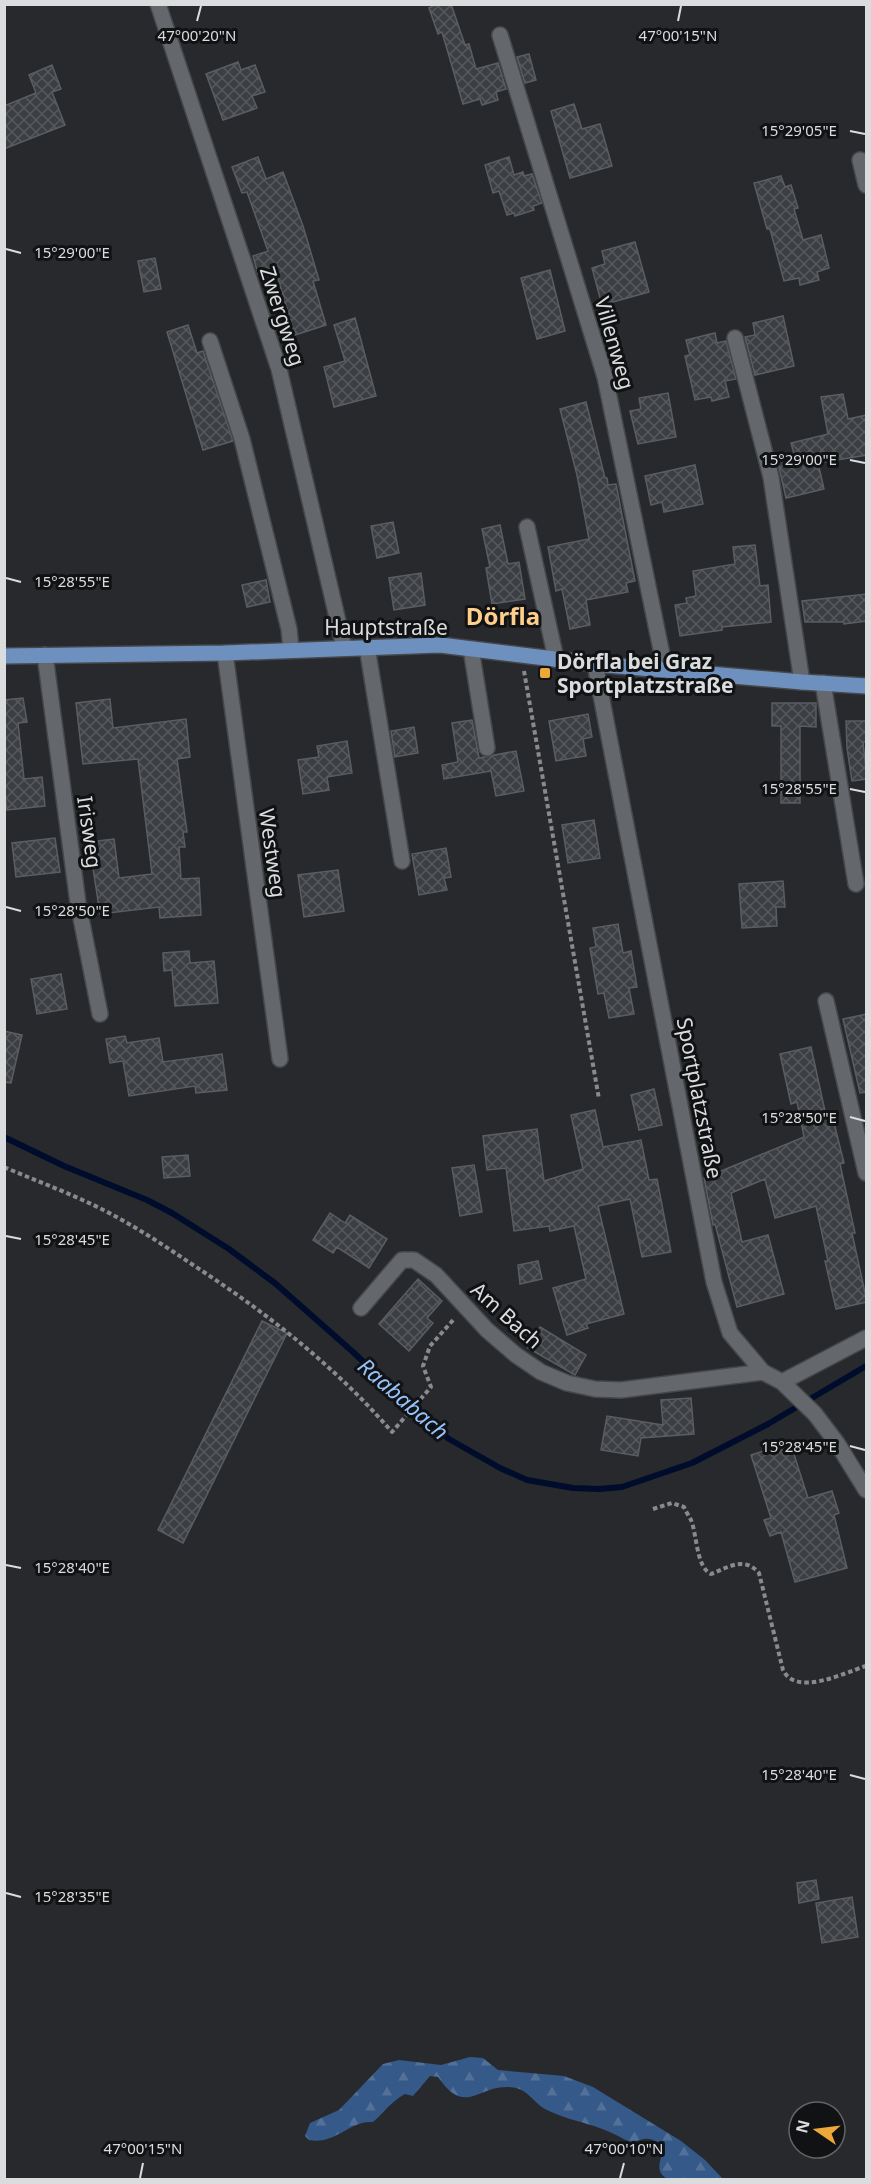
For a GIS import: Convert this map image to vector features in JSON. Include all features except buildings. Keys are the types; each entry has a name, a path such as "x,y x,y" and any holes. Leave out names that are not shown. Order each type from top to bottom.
{"main road":[{"name":"Hauptstraße","path":"4,656 440,645 595,664 867,686"}],"street":[{"name":"Zwergweg","path":"158,4 279,369 344,647"},
{"name":"Villenweg","path":"500,36 605,377 665,669"},
{"path":"860,160 867,185"},
{"path":"735,338 771,477 802,682"},
{"path":"210,341 242,439 289,629 291,649"},
{"path":"527,526 556,659"},
{"path":"367,647 402,861"},
{"path":"471,649 486,748"},
{"name":"Westweg","path":"225,652 280,1059"},
{"name":"Irisweg","path":"45,655 78,903 100,1014"},
{"name":"Sportplatzstraße","path":"595,664 714,1282 730,1333 763,1372 782,1382 815,1414 867,1490"},
{"path":"823,684 856,884"},
{"path":"826,1001 867,1173"},
{"name":"Am Bach","path":"361,1308 402,1260 414,1260 436,1275 487,1330 516,1354 541,1372 567,1383 595,1389 621,1390 763,1372"},
{"path":"782,1382 867,1338"}],"path":[{"path":"521,654 599,1099"},
{"path":"4,1167 72,1195 114,1216 244,1298 287,1330 327,1365 392,1432 431,1387 423,1366 430,1346 465,1306"},
{"path":"653,1509 672,1503 684,1507 691,1521 702,1565 706,1572 711,1574 740,1563 747,1563 759,1573 786,1677 792,1681 807,1684 867,1666"}],"green space":[{"path":"470,2057 483,2058 498,2070 564,2076 593,2087 681,2141 705,2160 723,2179 667,2179 659,2169 663,2148 652,2140 645,2139 632,2143 599,2128 563,2117 541,2106 516,2088 504,2087 474,2096 457,2096 438,2077 430,2076 413,2096 405,2094 400,2097 373,2122 364,2122 319,2141 309,2140 305,2136 310,2123 339,2110 383,2064 399,2060 441,2065"}],"waterway":[{"name":"Raababach","path":"4,1137 64,1166 147,1200 229,1249 276,1284 427,1422 449,1439 500,1468 527,1480 573,1488 622,1487 692,1463 768,1424 866,1366"}],"place":[{"name":"Dörfla bei Graz Sportplatzstraße","path":"545,673"}],"district":[{"name":"Dörfla","path":"503,615"}]}
